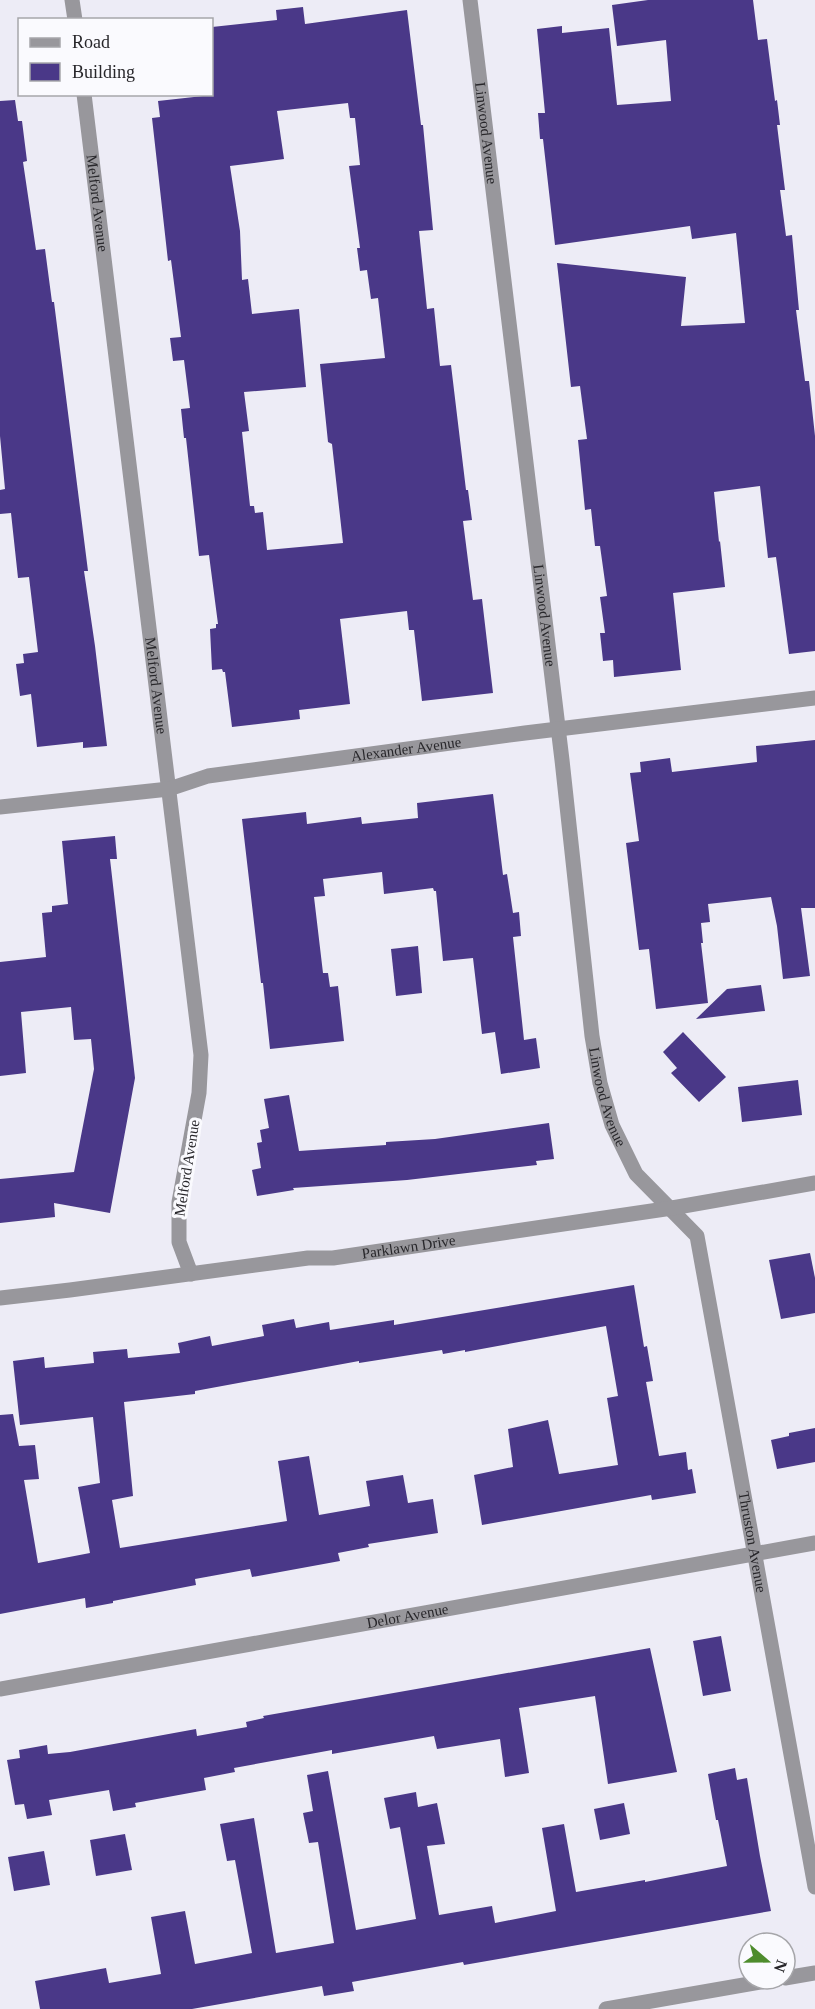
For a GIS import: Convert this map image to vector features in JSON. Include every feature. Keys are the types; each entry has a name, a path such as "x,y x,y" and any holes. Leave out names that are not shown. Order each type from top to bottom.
{"street":[{"path":"72,0 75,18"},
{"name":"Linwood Avenue","path":"470,0 559,729 592,1036 600,1083 612,1125 636,1174 672,1208"},
{"name":"Melford Avenue","path":"84,96 201,1055 199,1094 179,1202 179,1242 191,1274"},
{"name":"Alexander Avenue","path":"0,807 169,789 208,776 559,729 815,698"},
{"name":"Parklawn Drive","path":"0,1298 308,1258 333,1258 672,1208 815,1183"},
{"name":"Thruston Avenue","path":"672,1208 698,1236 815,1887"},
{"name":"Delor Avenue","path":"0,1689 815,1543"},
{"path":"797,1976 815,1972"},
{"path":"606,2009 737,1986"}],"building":[{"path":"648,0 753,0 758,40 767,39 780,125 777,125 785,190 780,190 786,236 792,235 799,310 796,310 805,381 809,381 815,436 815,651 789,654 776,557 768,558 760,486 714,492 725,587 673,593 681,670 614,677 613,660 603,661 600,633 605,633 600,597 607,596 600,546 595,546 591,509 585,510 578,440 587,439 580,386 571,387 557,263 686,277 681,326 745,323 736,233 692,239 690,226 555,245 543,139 540,139 538,113 545,113 537,29 562,26 562,33 609,28 617,105 671,101 666,40 617,46 612,5"},
{"path":"303,7 305,24 407,10 421,125 423,125 433,230 419,231 427,309 434,308 440,366 451,365 466,490 468,490 472,520 463,521 473,600 482,599 493,693 422,701 414,630 409,630 407,611 340,619 350,704 299,710 300,719 232,727 225,672 222,669 212,670 210,629 216,628 218,624 209,555 199,556 181,409 190,408 184,360 173,361 170,338 181,337 171,260 168,261 152,118 160,117 158,101 213,96 213,27 277,20 276,10","holes":["348,103 350,118 355,118 360,165 349,166 360,248 357,248 360,271 367,270 371,299 378,298 385,358 320,364 328,442 332,444 343,543 267,550 263,512 255,513 254,506 250,506 242,432 249,431 244,392 306,387 299,309 252,314 248,279 242,280 240,231 230,166 284,159 277,111"]},
{"path":"15,100 18,121 22,121 27,161 23,162 36,250 45,249 52,302 54,302 88,571 84,571 107,746 83,748 83,742 37,747 31,694 20,696 16,664 24,663 23,654 38,652 29,577 18,578 11,513 0,514 0,490 5,489 0,436 0,101"},
{"path":"815,740 815,908 801,908 810,976 783,979 771,897 708,904 710,922 701,923 703,943 701,943 708,1003 656,1009 649,949 639,950 626,843 639,841 630,773 641,772 640,762 670,758 672,772 757,762 756,746"},
{"path":"493,794 503,875 507,874 513,913 519,912 521,936 513,937 524,1040 536,1038 540,1068 501,1074 495,1032 482,1034 473,958 443,961 436,891 433,888 384,894 382,872 323,879 325,896 314,897 323,973 328,973 330,987 338,986 344,1041 270,1049 242,819 306,812 307,824 361,817 362,824 418,818 417,803"},
{"path":"115,836 117,859 110,859 135,1078 110,1213 54,1203 55,1217 0,1223 0,1179 74,1172 94,1069 91,1039 74,1040 71,1007 21,1012 26,1073 0,1076 0,962 46,957 42,913 52,912 52,906 68,904 62,841"},
{"path":"418,946 422,993 396,996 391,949"},
{"path":"761,985 765,1011 696,1019 727,989"},
{"path":"683,1032 726,1077 699,1102 671,1073 677,1068 663,1052"},
{"path":"798,1080 802,1115 742,1122 738,1087"},
{"path":"289,1095 299,1151 386,1145 386,1142 435,1139 549,1123 554,1159 536,1161 537,1165 407,1180 293,1188 294,1190 257,1196 252,1170 261,1168 257,1143 262,1142 260,1130 269,1128 264,1099"},
{"path":"810,1253 815,1278 815,1313 781,1319 769,1260"},
{"path":"634,1285 644,1347 647,1346 653,1381 646,1382 659,1456 686,1452 688,1470 692,1469 696,1493 652,1500 651,1495 482,1525 474,1475 513,1467 508,1429 548,1420 559,1474 618,1465 607,1398 618,1396 606,1326 465,1352 465,1350 443,1354 442,1350 359,1363 359,1361 195,1391 195,1394 124,1402 133,1496 112,1500 120,1548 287,1521 278,1461 309,1456 319,1515 370,1506 366,1481 403,1475 408,1503 433,1499 438,1533 368,1544 369,1547 338,1553 340,1561 252,1577 250,1569 195,1579 196,1585 86,1608 85,1598 0,1614 0,1415 13,1414 19,1446 35,1445 39,1479 24,1480 38,1563 90,1553 78,1487 100,1483 93,1417 20,1425 13,1361 44,1357 45,1368 94,1363 93,1352 127,1349 128,1358 180,1353 178,1343 210,1336 212,1346 264,1336 262,1325 294,1319 296,1328 329,1322 330,1330 394,1320 394,1325"},
{"path":"815,1428 815,1462 777,1469 771,1440 789,1436 789,1433"},
{"path":"721,1636 731,1691 703,1696 693,1641"},
{"path":"650,1648 677,1772 608,1784 595,1696 519,1708 529,1773 505,1777 500,1739 437,1749 434,1736 332,1754 332,1750 234,1768 235,1772 204,1778 206,1790 135,1803 136,1807 113,1811 109,1790 49,1800 52,1815 27,1819 24,1804 15,1805 7,1760 20,1758 19,1750 47,1745 48,1754 70,1752 196,1729 197,1736 247,1727 246,1722 264,1718 263,1716"},
{"path":"735,1768 737,1780 747,1778 771,1911 464,1965 463,1962 352,1982 354,1991 324,1996 322,1986 192,2009 40,2009 35,1981 106,1968 109,1983 161,1974 151,1917 185,1911 195,1964 252,1953 235,1860 227,1861 220,1824 254,1818 276,1953 334,1943 318,1842 309,1843 303,1813 313,1811 307,1775 328,1771 356,1930 416,1919 400,1827 390,1829 384,1798 416,1792 418,1807 437,1803 445,1844 427,1846 439,1915 492,1906 495,1923 556,1911 542,1828 564,1824 576,1892 645,1880 645,1882 727,1866 708,1774"},
{"path":"624,1803 630,1834 600,1840 594,1809"},
{"path":"125,1834 132,1870 96,1876 90,1840"},
{"path":"44,1851 50,1885 14,1891 8,1857"}]}
